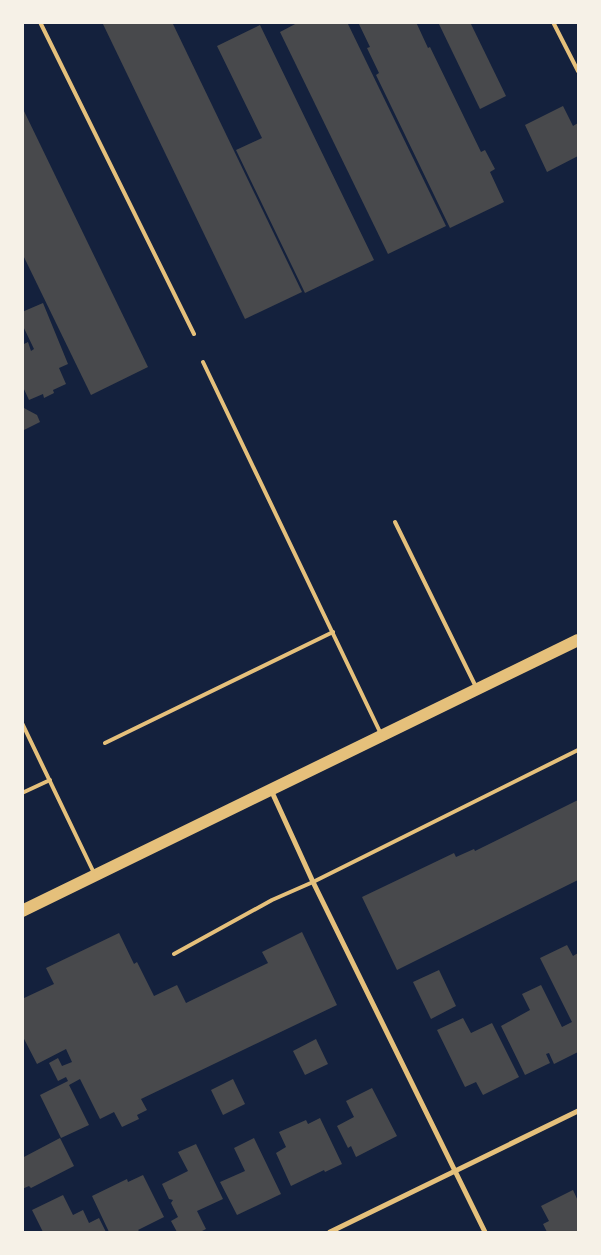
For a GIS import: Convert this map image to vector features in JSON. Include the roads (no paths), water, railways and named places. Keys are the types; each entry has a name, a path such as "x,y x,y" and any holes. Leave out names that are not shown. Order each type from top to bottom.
{"main road":[{"path":"22,911 578,640"}],"street":[{"path":"271,790 313,882 484,1232"},
{"path":"330,1232 578,1111"}],"lane":[{"path":"40,22 194,334"},
{"path":"553,22 578,71"},
{"path":"203,362 382,736"},
{"path":"395,522 477,690"},
{"path":"105,743 333,632"},
{"path":"22,724 95,876"},
{"path":"174,954 272,900 313,882 578,750"},
{"path":"22,793 50,780"}]}
